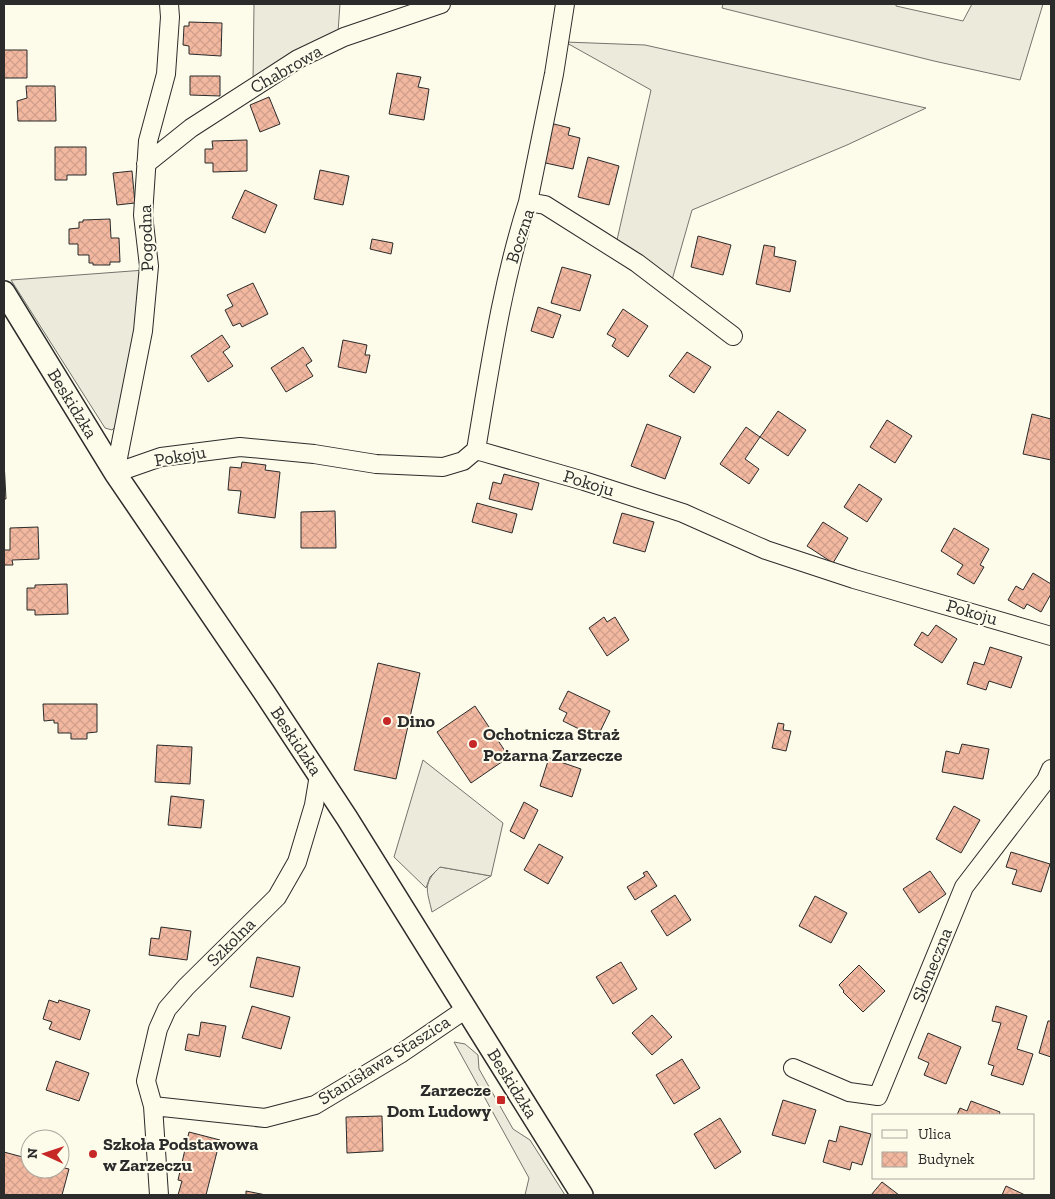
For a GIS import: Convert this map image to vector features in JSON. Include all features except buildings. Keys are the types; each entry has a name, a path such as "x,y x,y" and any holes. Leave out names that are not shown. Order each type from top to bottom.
{"street":[{"name":"Pogodna","path":"115,473 144,322 149,266 143,215 146,164 148,141 166,74 170,17 169,4"},
{"name":"Chabrowa","path":"146,164 191,128 298,59 344,37 441,4"},
{"path":"528,202 554,74 565,4"},
{"name":"Boczna","path":"476,450 495,333 516,238 528,202 545,205 638,263 732,336"},
{"name":"Beskidzka","path":"4,292 115,473 319,776 582,1195"},
{"name":"Pokoju","path":"115,473 161,457 240,447 314,454 376,464 442,467 463,461 476,450 557,473 683,513 766,550 854,579 1051,636"},
{"name":"Słoneczna","path":"793,1068 849,1092 878,1096 964,887 1046,780 1051,769"},
{"name":"Szkolna","path":"153,1106 146,1081 158,1029 167,1010 186,987 276,897 297,862 314,805 319,776"},
{"name":"Stanisława Staszica","path":"153,1106 265,1118 315,1105 400,1054 466,1009"},
{"path":"153,1106 159,1195"}],"shaded area":[{"path":"254,4 340,4 338,32 253,83"},
{"path":"723,4 896,4 896,6 963,21 972,4 1043,4 1020,80 934,61 722,8"},
{"path":"565,42 645,45 926,108 847,145 692,210 672,280 617,240 651,90"},
{"path":"145,270 139,330 117,425 112,430 105,428 11,280"},
{"path":"423,760 503,823 491,876 440,867 430,877 426,888 394,857"},
{"path":"440,867 491,876 432,912 427,888 430,878"},
{"path":"454,1042 465,1044 478,1055 479,1069 513,1129 530,1140 565,1195 525,1195 529,1178"}],"place":[{"name":"Dino","path":"387,721"},
{"name":"Ochotnicza Straż Pożarna Zarzecze","path":"473,744"},
{"name":"Zarzecze Dom Ludowy","path":"501,1100"},
{"name":"Szkoła Podstawowa w Zarzeczu","path":"93,1154"}]}
